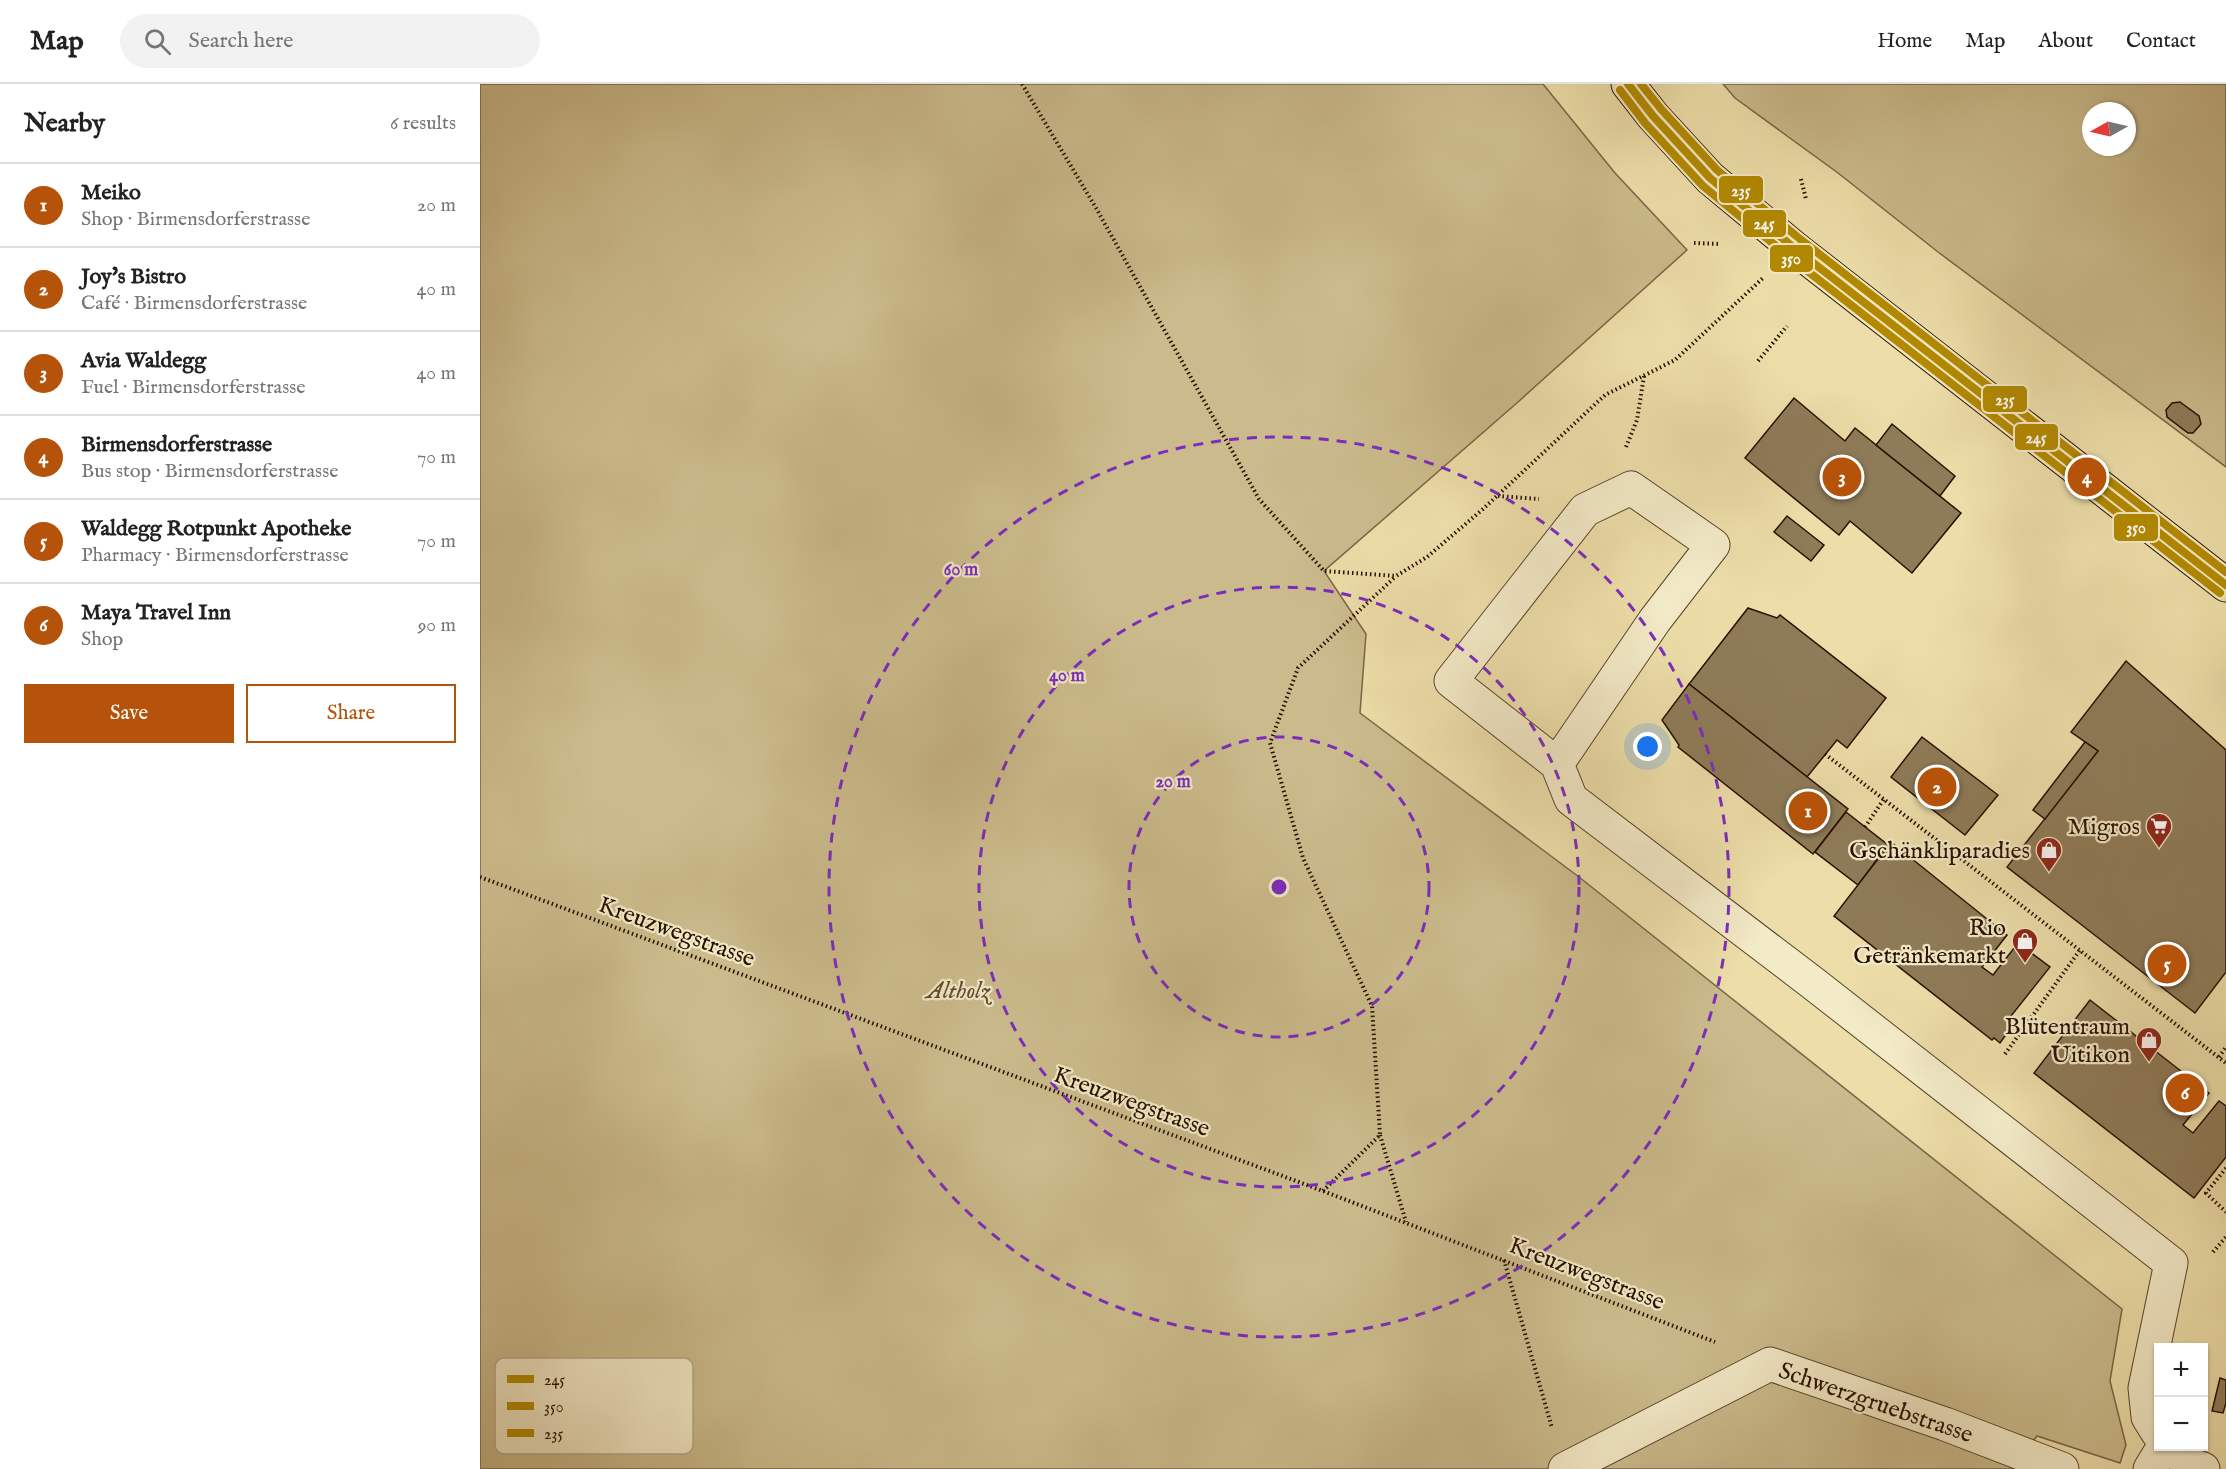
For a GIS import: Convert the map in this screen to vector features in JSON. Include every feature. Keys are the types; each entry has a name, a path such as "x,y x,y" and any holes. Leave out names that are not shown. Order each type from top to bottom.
{"main road":[{"path":"1628,84 1653,116 1710,178 1793,248 2226,585"}],"lane":[{"path":"1557,765 1656,620 1713,545 1631,488 1585,510 1451,681 1557,765 1571,799 1815,984 2171,1263 2145,1388 2148,1416 2154,1426"},
{"name":"Schwerzgruebstrasse","path":"1565,1469 1770,1364 1945,1424 2062,1469"},
{"path":"2150,1469 2161,1451"},
{"path":"2174,1451 2192,1465 2203,1469"}],"path":[{"path":"1022,84 1096,208 1259,499 1324,571 1396,576"},
{"path":"1406,1222 1380,1136 1372,1006 1303,858 1270,743 1298,668 1396,576 1427,557 1483,509 1605,395 1675,360 1793,248"},
{"path":"1758,361 1787,326"},
{"path":"1631,488 1623,451 1638,420 1644,375"},
{"path":"1825,754 2226,1063"},
{"path":"1865,827 1884,799"},
{"name":"Kreuzwegstrasse","path":"480,877 1406,1222 1770,1364"},
{"path":"2005,1054 2080,950"},
{"path":"2219,1057 2226,1047"},
{"path":"1323,1191 1380,1136"},
{"path":"2226,1168 2206,1193 2226,1212"},
{"path":"1504,1260 1555,1436"}],"green space":[{"name":"Altholz","path":"480,84 1543,84 1615,173 1687,250 1518,402 1324,571 1366,634 1360,713 1579,877 2122,1309 2110,1381 2126,1445 2120,1463 2037,1436 2012,1469 480,1469"},
{"path":"1723,84 2226,84 2226,467 1938,252 1838,173 1735,98"}],"building":[{"path":"1794,398 1845,441 1855,428 1961,513 1912,573 1850,521 1839,535 1745,458"},
{"path":"2180,402 2199,416 2201,424 2193,433 2188,433 2167,417 2166,410 2172,403"},
{"path":"1892,424 1955,476 1940,496 1876,445"},
{"path":"1787,516 1824,545 1811,561 1774,532"},
{"path":"1748,608 1777,618 1780,615 1886,698 1847,748 1837,740 1807,777 1689,684"},
{"path":"2126,661 2226,750 2226,972 2195,1013 2007,867 2098,751 2071,732"},
{"path":"1689,684 1848,809 1813,854 1678,747 1679,745 1662,720"},
{"path":"1922,737 1998,795 1965,835 1891,777"},
{"path":"2085,742 2098,751 2045,819 2033,810"},
{"path":"1846,812 1888,845 1858,885 1815,852"},
{"path":"1891,842 2007,935 1982,967 1993,975 2018,943 2050,967 2007,1021 2013,1025 2000,1043 1994,1038 1992,1040 1834,916"},
{"path":"2090,1000 2209,1093 2183,1125 2193,1133 2219,1101 2226,1106 2226,1157 2194,1198 2034,1073"},
{"path":"2220,1378 2226,1380 2226,1403 2223,1413 2212,1411"}],"transit line":[{"name":"245","path":"1628,84 1653,116 1710,178 1793,247 2226,585"},
{"name":"235","path":"1641,84 1717,170 1800,239 2226,572"},
{"name":"350","path":"1620,90 1645,123 1703,186 1787,255 2220,593"}],"place":[{"name":"Avia Waldegg","path":"1842,477"},
{"name":"Birmensdorferstrasse","path":"2087,477"},
{"name":"Joy's Bistro","path":"1937,787"},
{"name":"Meiko","path":"1808,811"},
{"name":"Migros","path":"2159,849"},
{"name":"Gschänkliparadies","path":"2049,873"},
{"name":"Rio Getränkemarkt","path":"2025,964"},
{"name":"Waldegg Rotpunkt Apotheke","path":"2167,964"},
{"name":"Blütentraum Uitikon","path":"2149,1063"},
{"name":"Maya Travel Inn","path":"2185,1093"}]}
